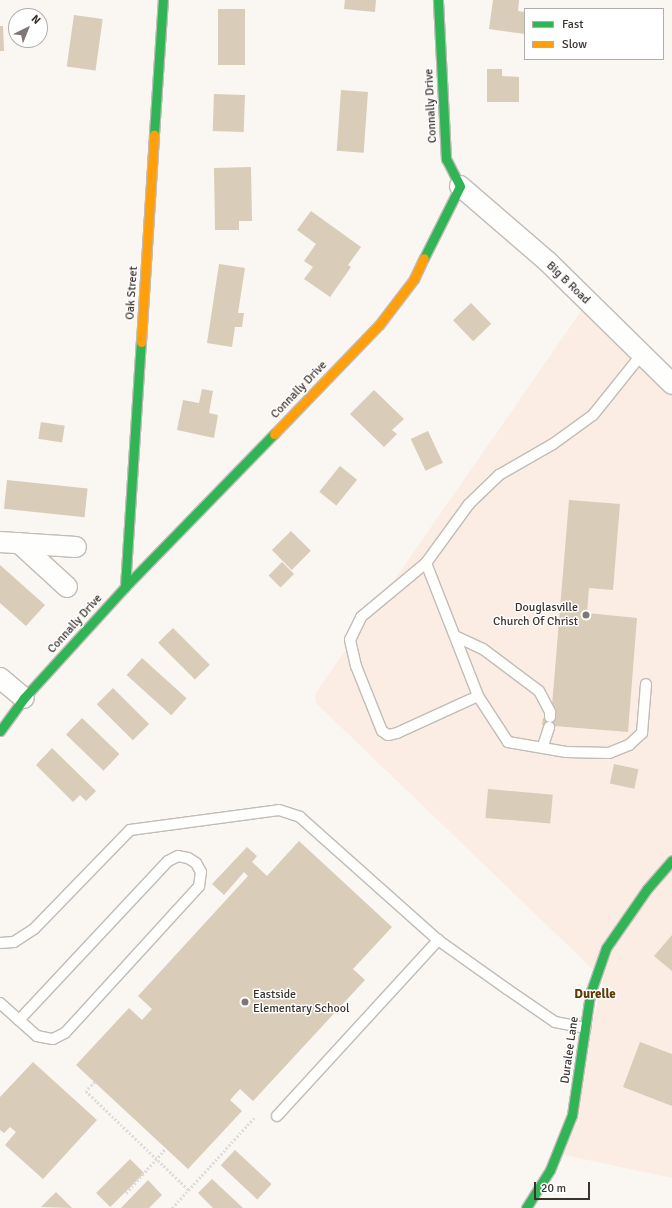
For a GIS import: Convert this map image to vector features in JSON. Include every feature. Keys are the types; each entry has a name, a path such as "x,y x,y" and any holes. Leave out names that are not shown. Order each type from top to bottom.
{"street":[{"name":"Oak Street","path":"125,587 163,0"},
{"name":"Connally Drive","path":"0,731 24,698 125,587 379,325 414,279 460,186 446,159 438,0"},
{"name":"Big B Road","path":"460,186 548,262 672,384"},
{"path":"9,542 76,547"},
{"path":"9,542 67,587"},
{"path":"0,678 24,698"},
{"name":"Duralee Lane","path":"526,1208 550,1170 572,1115 590,994 606,948 647,890 672,860"}],"lane":[{"path":"478,696 398,733 388,735 382,731 356,666 350,640 361,616 426,562 469,504 499,475 553,444 593,415 642,354"},
{"path":"426,562 478,696 508,742 543,746 566,752 609,753 630,745 642,733 646,684"},
{"path":"455,636 483,649 539,691 550,712 543,746"},
{"path":"0,943 14,942 34,929 130,830 279,810 300,817 438,940 555,1022 585,1028"},
{"path":"0,1003 19,1020 37,1036 53,1039 65,1033 199,886 201,872 196,863 188,858 178,856 168,861 19,1020"},
{"path":"277,1116 438,940"}],"path":[{"path":"95,1082 86,1091 189,1190"},
{"path":"172,1208 254,1118"},
{"path":"126,1193 158,1159 166,1148"}],"shaded area":[{"path":"584,307 672,389 672,1178 560,1154 603,979 316,703 315,694"}],"building":[{"path":"345,0 376,0 375,12 344,9"},
{"path":"493,0 519,0 518,11 524,12 524,34 489,29"},
{"path":"218,9 245,9 245,65 218,65"},
{"path":"74,15 103,19 95,71 67,66"},
{"path":"0,26 3,26 4,51 0,51"},
{"path":"487,69 502,69 502,76 519,77 519,102 487,102"},
{"path":"341,90 368,92 364,153 337,151"},
{"path":"214,94 245,95 244,132 213,131"},
{"path":"251,167 252,221 239,221 239,230 215,230 214,168"},
{"path":"311,211 361,247 348,265 351,267 330,297 304,279 313,267 304,261 316,244 297,230"},
{"path":"219,264 245,268 238,313 244,313 242,327 235,327 232,347 207,343"},
{"path":"471,303 491,324 473,341 453,320"},
{"path":"202,389 213,391 209,413 218,415 214,438 177,430 183,400 199,403"},
{"path":"374,390 404,419 392,430 397,434 384,447 350,414"},
{"path":"41,422 65,426 62,443 38,439"},
{"path":"428,431 443,463 426,471 411,439"},
{"path":"340,466 357,480 336,505 319,492"},
{"path":"7,480 88,488 85,517 4,509"},
{"name":"Douglasville Church Of Christ","path":"569,500 620,504 613,590 589,588 587,613 637,618 628,732 542,725 543,718 551,718"},
{"path":"291,531 311,551 292,570 272,550"},
{"path":"282,562 294,574 281,587 269,575"},
{"path":"0,565 45,605 26,626 0,603"},
{"path":"173,628 210,665 195,680 158,643"},
{"path":"142,658 187,698 171,715 127,675"},
{"path":"113,688 149,724 133,740 97,704"},
{"path":"82,718 119,754 103,771 66,735"},
{"path":"52,748 96,791 86,801 80,795 73,802 36,765"},
{"path":"614,764 638,769 634,789 610,784"},
{"path":"488,789 553,795 550,824 485,818"},
{"name":"Eastside Elementary School","path":"299,841 392,927 353,969 365,980 253,1101 240,1089 230,1100 242,1111 188,1169 76,1065 129,1008 142,1020 152,1009 138,996 248,876 244,872 224,895 212,884 247,847 257,856 252,862 267,876"},
{"path":"672,935 672,971 654,956"},
{"path":"640,1042 672,1054 672,1106 623,1087"},
{"path":"33,1062 97,1120 43,1179 5,1145 16,1132 10,1127 4,1133 0,1130 0,1097"},
{"path":"235,1150 272,1184 257,1199 221,1165"},
{"path":"130,1159 144,1173 110,1207 96,1193"},
{"path":"212,1179 243,1208 213,1208 198,1193"},
{"path":"148,1180 162,1195 149,1208 121,1208"},
{"path":"56,1192 72,1208 41,1207"}],"traffic: fast":[{"path":"154,134 163,0"},
{"path":"424,258 460,186 446,159 438,0"},
{"path":"125,587 141,342"},
{"path":"0,731 24,698 125,587 274,434"},
{"path":"526,1208 550,1170 572,1115 590,994 606,948 647,889 672,860"}],"traffic: slow":[{"path":"141,342 154,134"},
{"path":"274,434 379,325 414,279 424,258"}],"place":[{"name":"Douglasville Church Of Christ","path":"586,615"},
{"name":"Eastside Elementary School","path":"245,1002"}],"district":[{"name":"Durelle","path":"595,994"}]}
